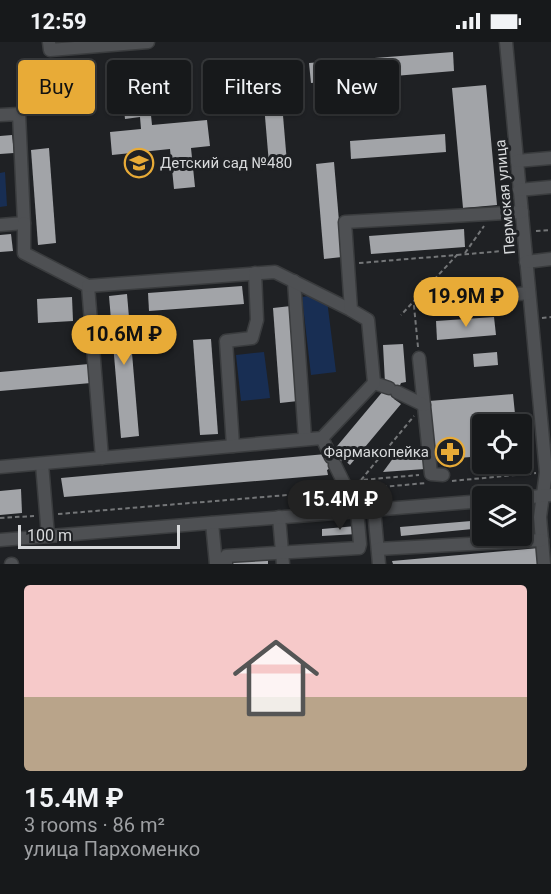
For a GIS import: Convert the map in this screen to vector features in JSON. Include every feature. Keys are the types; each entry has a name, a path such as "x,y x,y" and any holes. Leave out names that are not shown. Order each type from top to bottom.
{"street":[{"path":"49,42 50,50 148,42"},
{"name":"Пермская улица","path":"506,42 546,472 547,496 540,517 544,564"},
{"path":"0,115 19,114 24,253 88,286 275,272 368,320 374,382 322,438 0,468"},
{"path":"517,161 551,158"},
{"path":"519,190 551,187"},
{"path":"351,310 345,222 522,212"},
{"path":"0,225 24,223"},
{"path":"526,256 551,260"},
{"path":"233,446 226,341 252,338 257,320 255,273"},
{"path":"294,281 305,439"},
{"path":"88,286 102,458"},
{"path":"434,302 529,294"},
{"path":"419,358 424,405 439,478"},
{"path":"374,382 424,405"},
{"path":"226,564 226,556 283,558 359,548 357,510 322,438"},
{"path":"42,464 48,536"},
{"path":"532,497 547,496"},
{"path":"0,540 472,502"},
{"path":"374,509 379,564"},
{"path":"279,517 283,558"},
{"path":"212,523 211,549 216,564"},
{"path":"378,549 542,540"}],"path":[{"path":"464,254 492,214"},
{"path":"533,231 551,230"},
{"path":"348,264 464,254 526,256"},
{"path":"401,315 457,255"},
{"path":"419,358 414,306 434,302"},
{"path":"347,490 361,480 424,405"},
{"path":"361,480 546,472"},
{"path":"0,518 347,490 439,478"}],"shaded area":[{"path":"5,172 7,206 0,207 0,173"},
{"path":"315,295 327,300 336,372 311,375 302,297"},
{"path":"264,352 270,398 241,401 236,355"}],"building":[{"path":"453,52 454,71 399,76 399,60 348,60"},
{"path":"309,63 315,63 315,83 311,83"},
{"path":"486,85 497,205 463,208 452,88"},
{"path":"124,114 151,114 152,125 207,120 210,146 191,148 195,187 174,189 170,149 112,155 110,132 141,129 140,117 125,119"},
{"path":"265,114 283,114 287,163 269,164"},
{"path":"445,134 446,152 351,159 350,141"},
{"path":"12,135 14,153 0,154 0,136"},
{"path":"49,148 56,243 38,245 31,150"},
{"path":"334,162 342,257 324,259 316,164"},
{"path":"464,229 465,247 371,254 369,236"},
{"path":"11,234 13,251 0,252 0,235"},
{"path":"242,286 244,304 149,311 148,293"},
{"path":"127,294 139,436 121,438 109,296"},
{"path":"72,297 73,321 38,323 37,299"},
{"path":"291,306 298,401 280,403 273,308"},
{"path":"494,317 496,335 437,340 436,321"},
{"path":"211,339 218,434 200,435 193,340"},
{"path":"403,344 406,382 401,383 394,399 401,404 350,465 344,460 327,470 328,475 64,497 61,478 326,454 326,459 337,454 333,451 384,390 387,393 392,383 385,383 383,345"},
{"path":"497,352 498,365 474,367 473,354"},
{"path":"89,364 91,383 0,391 0,372"},
{"path":"513,394 515,414 472,414 472,457 434,460 429,401"},
{"path":"423,454 425,469 383,472 394,457"},
{"path":"21,489 22,513 0,515 0,491"},
{"path":"472,521 472,529 401,536 400,527"},
{"path":"356,526 357,534 322,536 322,529"},
{"path":"539,548 540,564 393,564 392,561"},
{"path":"268,560 268,564 233,564 233,561"}],"place":[{"name":"Детский сад №480","path":"139,163"},
{"name":"Фармакопейка","path":"450,452"}]}
